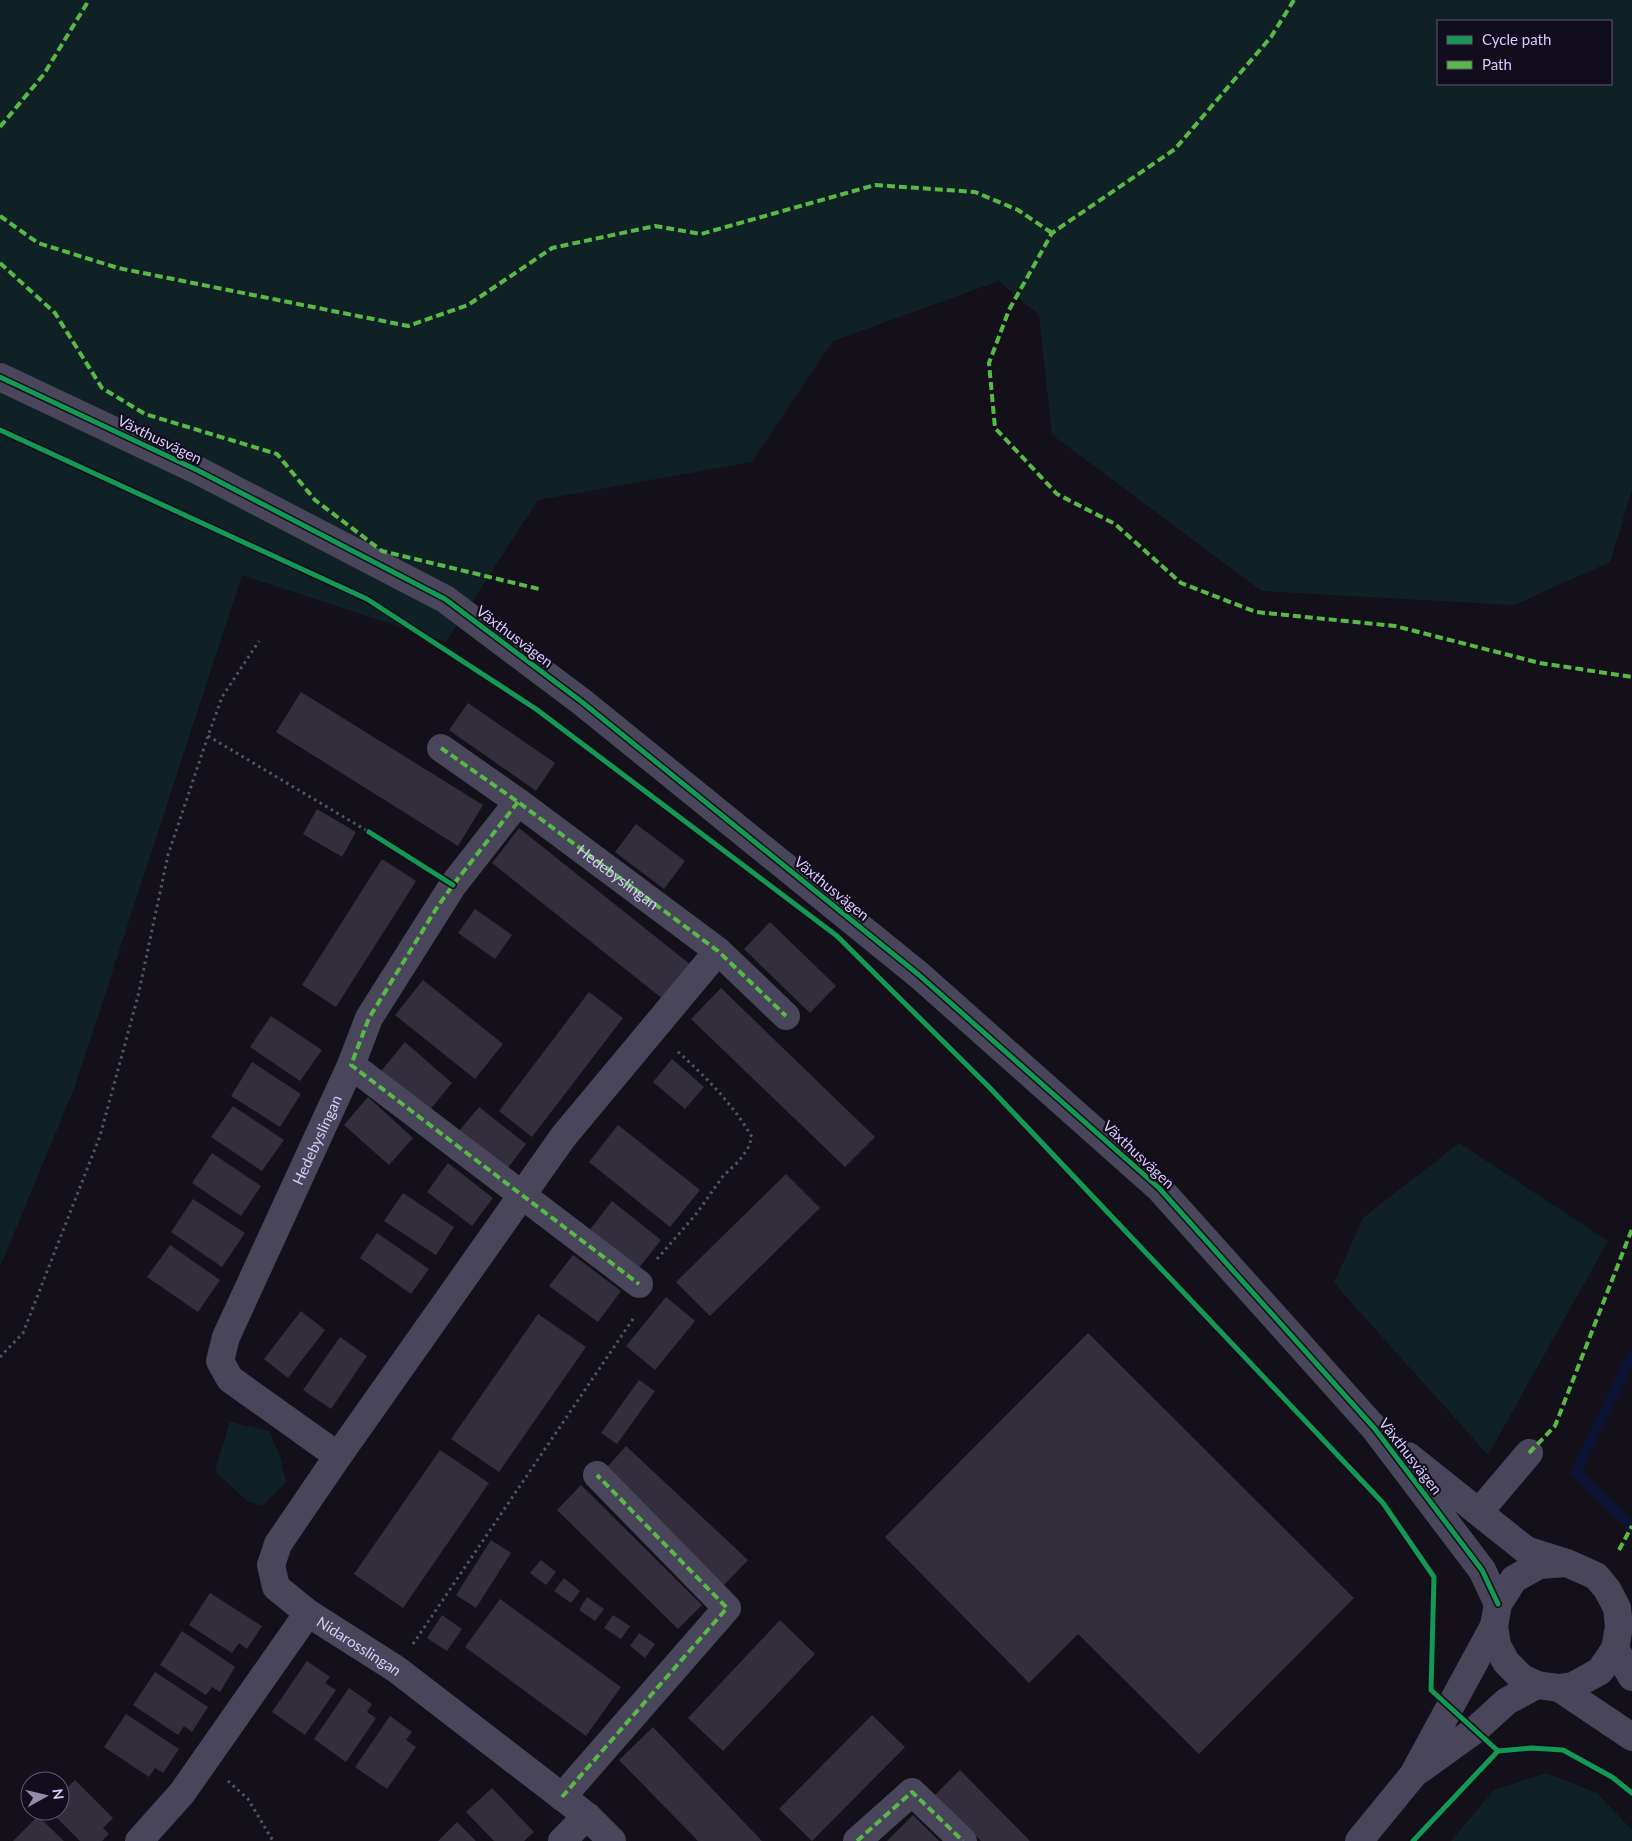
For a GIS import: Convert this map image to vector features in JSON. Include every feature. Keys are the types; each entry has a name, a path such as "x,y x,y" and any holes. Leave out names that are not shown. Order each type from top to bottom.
{"street":[{"name":"Växthusvägen","path":"0,377 199,472 445,599 582,702 919,975 1159,1188 1375,1429 1482,1570 1496,1615"},
{"name":"Hedebyslingan","path":"441,748 518,802 718,951 786,1016"},
{"name":"Hedebyslingan","path":"338,1456 230,1379 220,1361 226,1337 351,1065 369,1018 436,909 518,802"},
{"path":"308,1613 276,1587 270,1565 278,1544 563,1137 718,951"},
{"path":"351,1065 639,1284"},
{"name":"Växthusvägen","path":"1375,1429 1526,1550 1567,1563"},
{"path":"1478,1512 1529,1453"},
{"path":"562,1797 727,1608 597,1475"},
{"path":"1359,1841 1413,1775 1514,1579 1539,1565 1567,1563 1596,1576 1607,1588 1617,1608 1619,1628 1615,1649 1600,1671 1573,1686 1548,1687 1508,1701 1475,1730 1413,1775"},
{"name":"Nidarosslingan","path":"139,1841 182,1793 308,1613 396,1669 587,1816 612,1841"},
{"path":"1496,1615 1497,1645 1506,1662 1522,1678 1548,1687 1632,1737"},
{"path":"1615,1649 1632,1677"},
{"path":"858,1841 912,1792 963,1841"},
{"path":"562,1841 587,1816"}],"path":[{"path":"0,1358 23,1333 100,1136 138,996 168,855 222,697 259,640"},
{"path":"208,736 378,838"},
{"path":"396,1669 649,1295 639,1284 676,1235 697,1213 723,1176 739,1161 748,1148 752,1137 742,1120 720,1093 654,1028"},
{"path":"206,1760 248,1798 273,1841"}],"shaded area":[{"path":"0,0 1632,0 1632,490 1610,562 1514,605 1262,591 1052,435 1039,315 999,281 833,341 752,462 538,500 446,642 242,575 75,1086 0,1267"},
{"path":"1459,1143 1608,1241 1488,1455 1334,1283 1363,1218"},
{"path":"230,1422 269,1431 280,1456 286,1482 262,1506 247,1501 215,1471"},
{"path":"1546,1773 1597,1793 1632,1830 1632,1841 1451,1841 1494,1790"}],"building":[{"path":"301,692 483,805 458,846 276,732"},
{"path":"468,703 555,763 536,791 449,730"},
{"path":"317,809 356,832 342,857 303,834"},
{"path":"636,824 685,861 664,889 615,852"},
{"path":"519,828 691,965 664,1000 492,863"},
{"path":"382,859 416,881 336,1007 302,985"},
{"path":"475,909 512,935 495,959 458,933"},
{"path":"770,922 836,986 810,1013 744,949"},
{"path":"423,980 503,1044 475,1079 395,1015"},
{"path":"721,988 875,1137 845,1167 691,1019"},
{"path":"589,992 623,1018 532,1137 499,1111"},
{"path":"271,1016 322,1050 300,1081 250,1047"},
{"path":"405,1042 452,1083 428,1112 381,1071"},
{"path":"672,1059 704,1087 685,1109 653,1082"},
{"path":"252,1062 301,1094 280,1127 231,1096"},
{"path":"368,1097 413,1138 389,1165 344,1125"},
{"path":"233,1106 284,1140 262,1171 211,1137"},
{"path":"479,1107 526,1144 507,1169 459,1131"},
{"path":"618,1125 700,1190 670,1227 589,1162"},
{"path":"212,1153 261,1186 241,1216 192,1183"},
{"path":"448,1163 493,1198 472,1226 427,1192"},
{"path":"786,1174 820,1208 710,1316 676,1282"},
{"path":"403,1193 454,1227 436,1255 384,1221"},
{"path":"193,1199 245,1233 222,1267 171,1232"},
{"path":"612,1201 661,1240 638,1269 589,1231"},
{"path":"377,1233 429,1269 411,1294 360,1258"},
{"path":"170,1245 220,1280 198,1312 147,1277"},
{"path":"573,1255 621,1291 598,1322 549,1286"},
{"path":"666,1297 695,1321 655,1370 626,1346"},
{"path":"301,1311 325,1330 288,1378 264,1359"},
{"path":"538,1314 586,1347 499,1472 451,1439"},
{"path":"1088,1333 1354,1598 1199,1754 1078,1634 1029,1683 885,1537"},
{"path":"340,1337 367,1356 331,1409 303,1390"},
{"path":"639,1380 655,1391 617,1444 601,1433"},
{"path":"626,1446 748,1560 722,1587 601,1474"},
{"path":"440,1450 489,1483 403,1608 354,1574"},
{"path":"581,1485 702,1605 678,1629 557,1510"},
{"path":"491,1540 511,1553 476,1608 456,1595"},
{"path":"541,1560 556,1572 546,1585 530,1573"},
{"path":"564,1578 580,1591 571,1603 554,1591"},
{"path":"210,1593 262,1626 247,1649 239,1643 232,1653 189,1625"},
{"path":"587,1597 604,1609 595,1621 579,1610"},
{"path":"500,1599 621,1687 586,1736 465,1647"},
{"path":"442,1615 462,1629 447,1651 427,1638"},
{"path":"613,1615 630,1626 621,1639 604,1628"},
{"path":"780,1620 815,1654 723,1751 688,1718"},
{"path":"182,1631 235,1667 220,1692 212,1687 206,1695 160,1665"},
{"path":"639,1633 655,1644 645,1658 630,1646"},
{"path":"307,1661 330,1677 325,1683 336,1690 305,1735 272,1712"},
{"path":"155,1672 208,1707 192,1732 184,1726 178,1735 133,1705"},
{"path":"349,1688 372,1704 367,1712 376,1718 346,1762 314,1739"},
{"path":"126,1714 179,1749 163,1773 155,1768 149,1777 104,1747"},
{"path":"872,1715 905,1747 812,1841 779,1809"},
{"path":"390,1716 412,1732 406,1740 416,1747 387,1789 355,1767"},
{"path":"653,1727 762,1841 698,1841 619,1760"},
{"path":"960,1770 1030,1841 981,1841 935,1795"},
{"path":"75,1780 113,1818 103,1828 109,1834 102,1841 80,1841 60,1821 70,1821 70,1785"},
{"path":"492,1788 534,1832 524,1841 494,1841 466,1812"},
{"path":"913,1815 939,1841 887,1841"},
{"path":"33,1821 43,1821 64,1841 13,1841"},
{"path":"457,1822 476,1841 438,1841"}],"waterway":[{"path":"1632,1355 1576,1472 1632,1527"}],"marked path":[{"path":"0,127 44,74 89,0"},
{"path":"1294,0 1271,37 1175,149 1052,233 1009,310 989,363 995,428 1057,494 1115,524 1181,583 1256,612 1395,626 1540,663 1632,677"},
{"path":"0,216 38,243 118,268 408,326 468,305 552,248 655,226 701,234 875,185 975,192 1018,210 1052,233"},
{"path":"0,263 55,313 102,388 145,414 277,454 315,500 382,551 539,589"},
{"path":"441,748 518,802 718,951 786,1016"},
{"path":"518,802 436,909 369,1018 351,1065 639,1284"},
{"path":"1529,1453 1555,1426 1632,1229"},
{"path":"562,1797 727,1608 597,1475"},
{"path":"1619,1550 1632,1526"},
{"path":"857,1841 912,1792 963,1841"}],"cycle path":[{"path":"0,377 199,471 445,599 582,702 919,975 1159,1188 1375,1429 1482,1570 1498,1604"},
{"path":"0,430 367,599 536,709 837,936 989,1087 1383,1503 1434,1577 1431,1690 1498,1751"},
{"path":"369,832 453,885"},
{"path":"1413,1841 1498,1751 1531,1748 1563,1750 1612,1777 1632,1793"}]}
